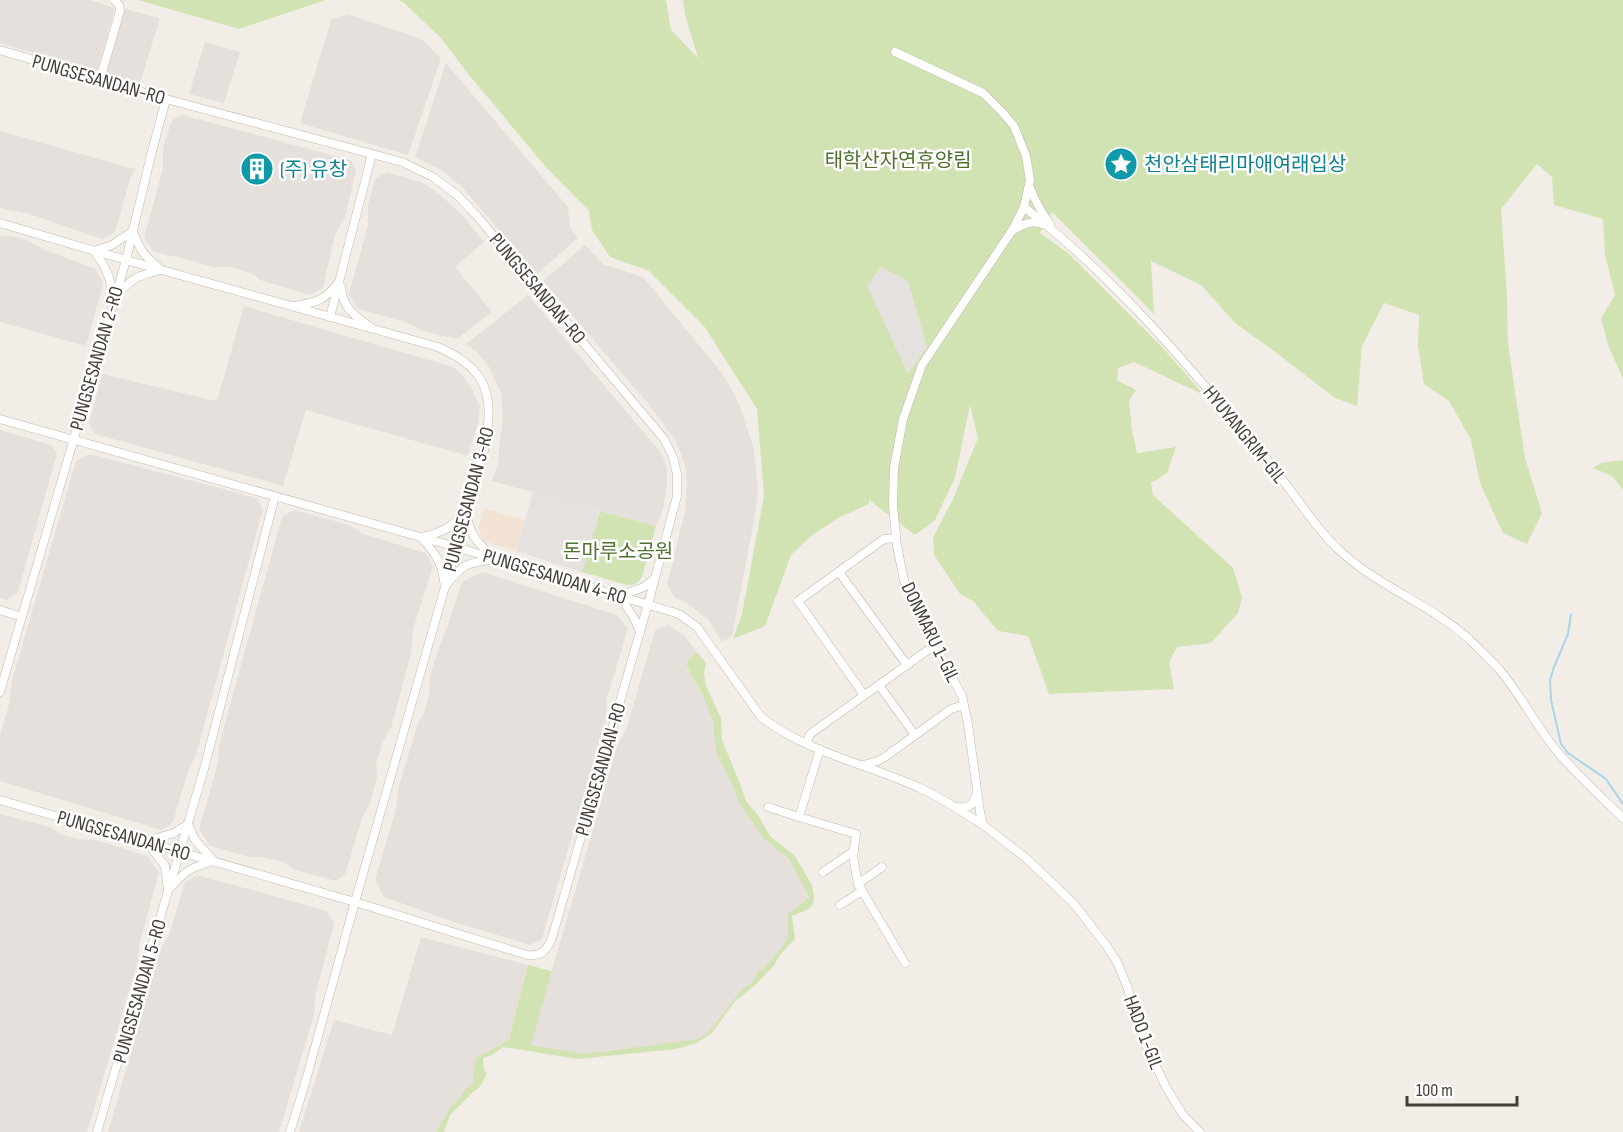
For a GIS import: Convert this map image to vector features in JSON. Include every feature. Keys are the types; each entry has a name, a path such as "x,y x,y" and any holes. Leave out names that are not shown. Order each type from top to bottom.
{"street":[{"path":"100,79 120,11 119,5 114,0"},
{"name":"PUNGSESANDAN-RO","path":"0,50 166,99 402,162 433,177 457,195 477,216 664,439 673,457 677,474 677,496 648,604 552,938 548,947 541,954 527,955 355,902 0,800"},
{"path":"895,52 983,93 1014,126 1026,156 1033,196 1058,235"},
{"name":"PUNGSESANDAN 2-RO","path":"0,692 126,260 150,155 166,99"},
{"path":"330,317 372,154"},
{"path":"1024,207 1029,183"},
{"name":"HYUYANGRIM-GIL","path":"1024,207 1106,277 1165,339 1251,441 1335,547 1355,564 1424,607 1468,638 1498,668 1556,750 1583,780 1623,818"},
{"name":"DONMARU 1-GIL","path":"983,825 962,696 905,585 896,538 894,468 903,419 922,365 1011,232 1024,207"},
{"path":"1011,232 1023,224 1035,222 1049,226"},
{"name":"PUNGSESANDAN 3-RO","path":"0,223 438,347 467,362 485,388 490,421 485,447 355,902"},
{"path":"114,299 107,269 94,251 112,245 133,231 144,255 162,270"},
{"path":"114,299 128,282 162,270"},
{"path":"292,306 323,299 330,294 340,280"},
{"path":"340,280 345,305 373,329"},
{"name":"PUNGSESANDAN 4-RO","path":"0,419 456,547 679,614 697,627 761,717 795,738 819,749 921,789 983,825"},
{"path":"179,851 204,769 275,496"},
{"path":"445,586 439,559 420,537 440,533 466,512"},
{"path":"466,512 476,541 495,559"},
{"path":"864,695 798,601 884,539 896,538"},
{"path":"445,586 459,568 471,563 495,559"},
{"path":"839,572 907,665"},
{"path":"640,632 620,596 644,587 655,578"},
{"path":"0,610 22,617"},
{"path":"807,743 810,734 935,645"},
{"path":"879,685 915,735"},
{"path":"862,765 885,757 951,709 964,705"},
{"path":"799,817 819,749"},
{"path":"885,757 891,776"},
{"path":"954,807 970,807 974,803 977,791"},
{"path":"0,794 9,802"},
{"path":"768,807 856,834 853,856 860,887 904,963"},
{"path":"168,890 165,866 146,842 165,837 188,824"},
{"path":"168,890 183,873 192,867 214,861 195,840 188,824"},
{"name":"HADO 1-GIL","path":"983,825 1046,876 1074,904 1106,945 1117,962 1143,1039 1166,1087 1183,1114 1200,1132"},
{"name":"PUNGSESANDAN 5-RO","path":"98,1132 179,851"},
{"path":"823,872 854,851"},
{"path":"840,905 882,867"},
{"path":"290,1132 355,902"}],"shaded area":[{"path":"0,0 91,0 115,8 98,69 94,71 0,43"},
{"path":"125,9 160,18 140,83 108,75 106,71"},
{"path":"347,14 421,39 441,58 408,155 300,123 331,20"},
{"path":"205,42 240,52 224,103 189,94"},
{"path":"446,63 568,207 570,227 578,238 537,274 461,186 441,170 415,157"},
{"path":"182,115 351,160 356,170 345,218 335,235 323,288 310,295 260,280 253,274 231,267 214,267 153,251 144,238 163,168 163,147 172,120"},
{"path":"0,131 135,169 115,232 102,239 29,214 0,208"},
{"path":"387,172 423,183 438,193 463,216 484,242 455,267 492,312 457,339 422,331 406,322 358,309 349,294 368,225 368,205 376,178"},
{"path":"0,236 12,236 26,240 45,250 96,269 103,284 86,346 0,322"},
{"path":"585,245 603,264 643,277 721,372 742,412 754,450 758,487 756,510 732,636 722,642 708,619 687,603 674,597 667,585 685,511 687,480 685,465 676,441 650,406 543,281"},
{"path":"881,267 908,281 927,347 908,374 867,286"},
{"path":"528,295 662,454 667,469 667,486 663,510 656,526 492,481 499,460 503,421 501,393 488,365 476,351 466,344"},
{"path":"244,306 453,367 472,389 480,407 478,423 468,456 306,410 283,486 95,434 89,424 102,374 217,401"},
{"path":"0,430 51,445 57,453 18,592 7,600 0,598"},
{"path":"90,454 257,498 263,509 196,755 188,771 173,822 161,830 0,781 0,735 10,701 11,684 76,461"},
{"path":"533,492 600,511 582,572 516,551"},
{"path":"484,508 525,520 516,551 484,541 478,529"},
{"path":"293,510 350,525 363,534 426,553 433,567 413,629 411,653 391,728 383,741 376,764 377,777 370,804 362,818 345,875 336,881 295,870 284,862 249,857 210,846 199,829 218,763 219,745 282,517"},
{"path":"482,572 617,615 628,629 607,698 606,719 542,939 530,945 448,920 384,897 375,880 396,809 398,789 429,695 430,676 440,644 462,582"},
{"path":"668,625 684,635 697,652 688,660 686,666 703,696 714,725 714,736 738,800 766,841 789,859 809,897 788,914 788,936 782,947 764,968 758,971 753,981 741,990 709,1032 698,1039 580,1053 530,1045 618,744 627,727 655,630"},
{"path":"0,814 50,827 62,835 99,841 147,856 159,872 139,946 138,961 87,1132 0,1132"},
{"path":"197,875 327,911 334,924 316,992 314,1015 279,1132 108,1132 161,948 169,935 185,882"},
{"path":"421,937 528,965 509,1040 477,1058 472,1085 451,1106 436,1132 299,1132 334,1020 392,1035"}],"green space":[{"path":"138,0 326,0 239,29"},
{"name":"태학산자연휴양림","path":"398,0 666,0 671,30 698,58 685,15 683,0 1623,0 1623,379 1608,345 1601,318 1615,295 1605,255 1603,219 1554,205 1552,177 1537,164 1501,209 1508,344 1525,458 1542,513 1527,544 1503,533 1480,483 1471,440 1449,401 1424,384 1418,346 1419,315 1384,303 1362,346 1357,406 1335,398 1235,323 1201,285 1151,261 1154,314 1052,212 1040,233 1068,253 1162,347 1204,395 1134,362 1118,368 1117,380 1136,390 1129,401 1137,453 1176,447 1167,473 1151,483 1153,495 1233,568 1242,597 1238,613 1211,643 1177,647 1169,662 1174,689 1049,694 1028,636 998,631 973,601 960,594 934,555 933,538 953,499 978,438 970,405 955,478 935,520 915,535 869,500 869,504 840,517 811,536 791,555 765,626 733,639 742,614 764,496 757,409 704,326 649,271 610,257 592,230 589,211 545,166 441,38"},
{"path":"1623,460 1623,490 1612,476 1593,468 1601,463"},
{"name":"돈마루소공원","path":"600,511 656,526 642,577 636,584 627,585 582,572"},
{"path":"697,652 706,663 704,674 706,686 721,718 722,740 746,801 758,815 770,836 795,856 812,885 813,904 809,909 792,916 795,939 780,955 773,967 735,1001 712,1033 697,1043 676,1049 578,1059 503,1047 483,1058 487,1074 479,1088 450,1115 444,1132 436,1132 451,1106 472,1085 476,1058 509,1040 528,965 552,971 531,1045 580,1053 600,1052 698,1039 709,1032 741,990 753,981 758,971 764,968 782,947 788,936 788,914 809,897 789,859 766,841 752,822 738,800 718,757 714,725 703,696 686,665"}],"waterway":[{"path":"1571,614 1568,634 1550,680 1551,700 1561,744 1568,753 1606,779 1623,804"}],"place":[{"name":"천안삼태리마애여래입상","path":"1121,164"},
{"name":"(주) 유창","path":"257,169"}]}
